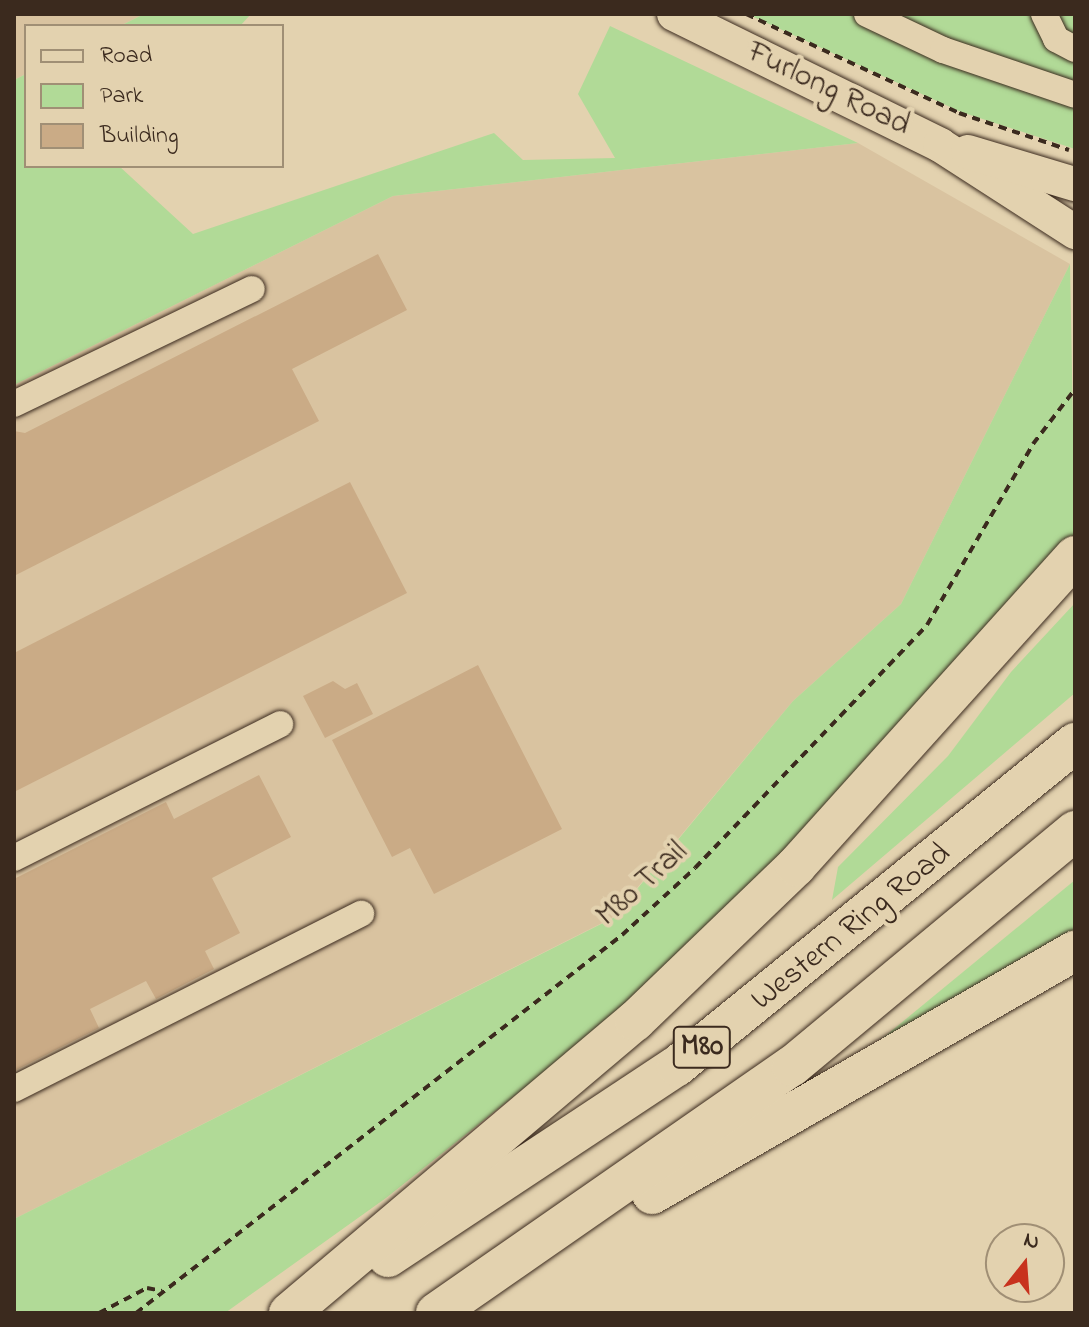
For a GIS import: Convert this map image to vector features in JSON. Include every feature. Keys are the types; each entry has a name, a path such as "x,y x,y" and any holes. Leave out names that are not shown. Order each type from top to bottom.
{"highway":[{"path":"289,1313 669,988 796,866 1075,556"},
{"path":"1040,596 1075,567"},
{"name":"Western Ring Road","path":"301,1313 677,1066 1075,743"},
{"name":"M80","path":"436,1313 792,1066 1075,831"},
{"path":"456,1313 764,1124 1075,951"}],"main road":[{"name":"Furlong Road","path":"674,14 709,22 940,145 1075,232"},
{"name":"Furlong Road","path":"940,145 1075,184"}],"lane":[{"path":"867,14 943,50 1075,95"},
{"path":"1044,14 1056,39 1075,49"},
{"path":"14,404 252,289"},
{"path":"14,858 280,724"},
{"path":"14,1089 361,914"}],"path":[{"path":"746,14 973,119 1075,152"},
{"name":"M80 Trail","path":"136,1313 622,935 725,839 927,625 1033,444 1075,389"},
{"path":"99,1313 147,1288 162,1291"}],"shaded area":[{"path":"14,14 144,14 124,24 24,24 24,75 14,80"},
{"path":"858,143 1070,264 901,604 793,701 612,918 14,1219 14,385 393,196"}],"green space":[{"path":"144,14 251,14 242,24 124,24"},
{"path":"747,14 1075,14 1075,149 961,112"},
{"path":"610,26 858,143 393,196 14,385 14,80 24,75 24,168 121,168 193,234 494,133 523,160 615,158 578,94"},
{"path":"1070,264 1075,533 789,857 621,1011 386,1198 225,1313 14,1313 14,1219 613,918 793,701 901,604"},
{"path":"1075,603 1075,693 832,900 838,867 948,756 1011,672"},
{"path":"1075,880 1075,935 856,1060"}],"building":[{"path":"378,254 407,310 292,369 319,421 14,576 14,431 25,433"},
{"path":"350,482 407,593 14,792 14,653"},
{"path":"478,665 562,829 434,894 410,848 392,857 332,740"},
{"path":"333,681 345,689 357,683 373,714 325,738 303,696"},
{"path":"259,775 291,837 212,878 240,933 205,951 214,969 156,999 146,981 90,1009 99,1028 14,1071 14,879 166,802 174,819"}]}
